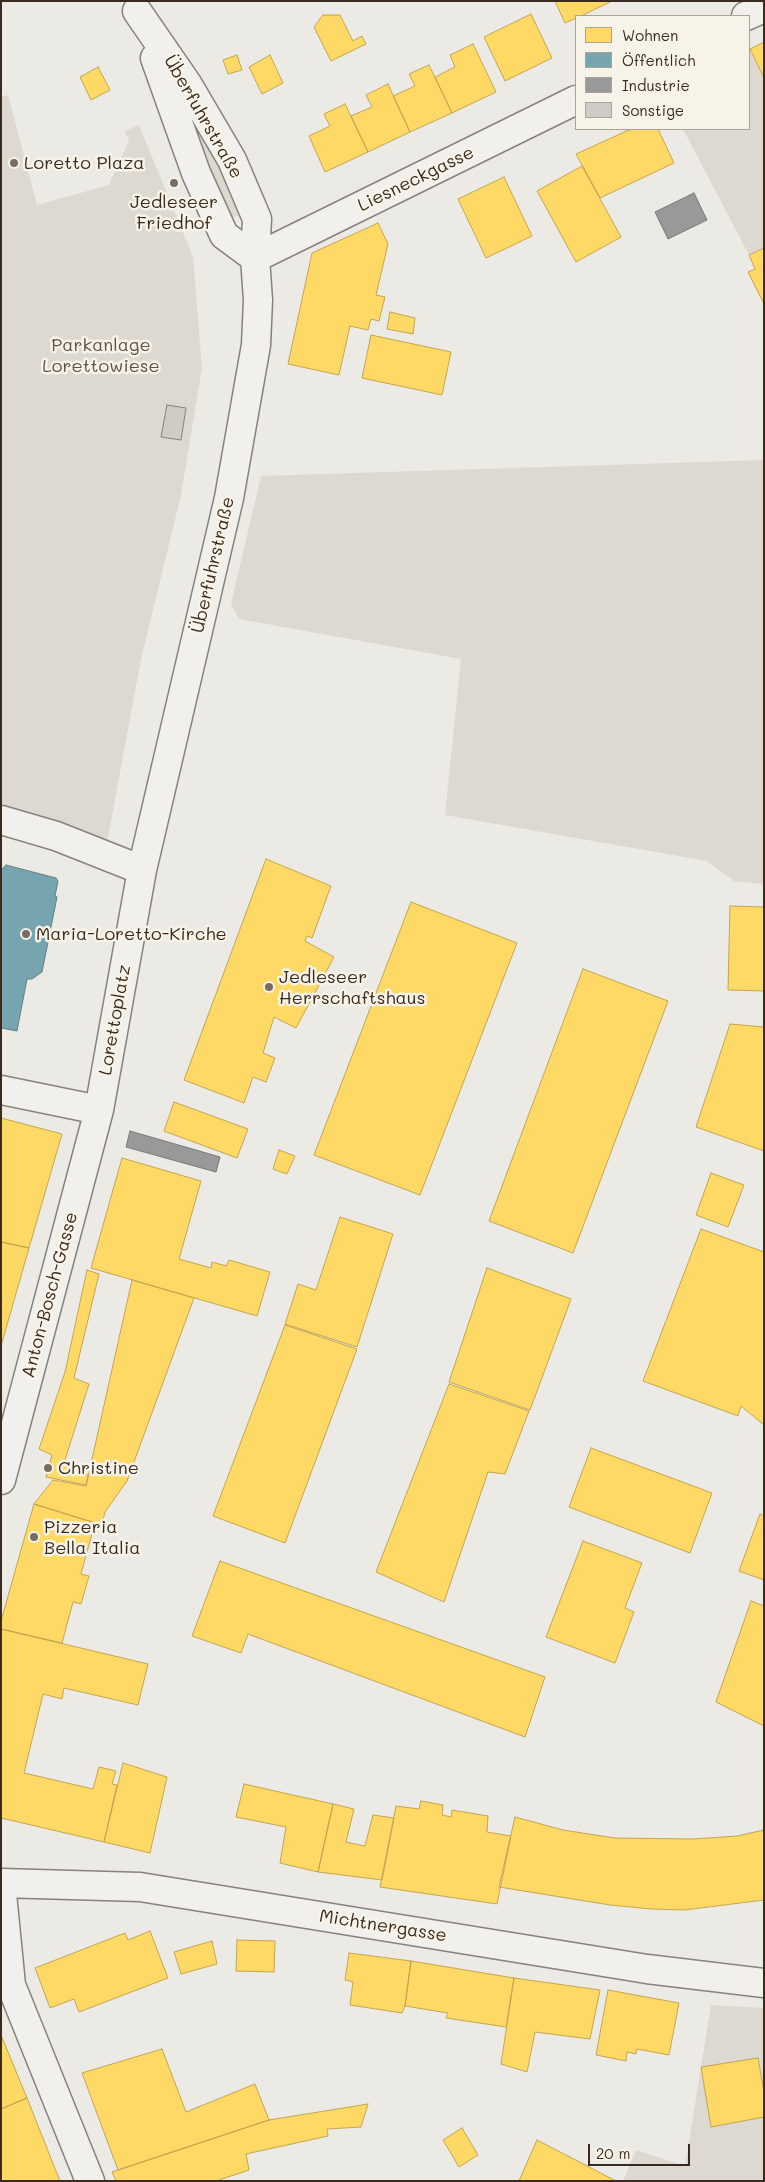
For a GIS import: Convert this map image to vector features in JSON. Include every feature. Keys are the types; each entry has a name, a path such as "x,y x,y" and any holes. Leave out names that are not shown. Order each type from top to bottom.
{"street":[{"name":"Überfuhrstraße","path":"134,6 169,91 196,173 224,234 255,258"},
{"name":"Überfuhrstraße","path":"134,6 188,86 232,160 257,219 255,258 258,300 256,345 229,498 142,870"},
{"path":"748,15 764,8"},
{"name":"Liesneckgasse","path":"255,258 575,100"},
{"path":"1,820 56,836 142,870"},
{"name":"Lorettoplatz","path":"99,1110 142,870"},
{"path":"1,1090 99,1110"},
{"name":"Anton-Bosch-Gasse","path":"1,1480 99,1110"},
{"path":"1,1884 6,1987 90,2181"},
{"name":"Michtnergasse","path":"1,1884 140,1887 637,1967 764,1983"}],"green space":[{"path":"750,51 764,78 764,248 749,255 684,130 750,130"},
{"name":"Parkanlage Lorettowiese","path":"8,95 37,205 109,185 129,141 125,131 139,125 193,257 202,368 181,495 141,659 107,843 1,811 1,97"},
{"path":"205,127 241,215 232,218 224,213 194,131"},
{"path":"764,460 764,884 734,881 707,861 445,815 461,659 239,619 231,604 261,476"},
{"path":"711,2005 764,2008 764,2181 623,2181 636,2150 685,2166"}],"building: Wohnen":[{"path":"555,1 612,1 583,15 575,15 575,18 565,23"},
{"path":"531,14 552,58 505,81 484,37"},
{"path":"323,15 340,15 353,41 362,36 366,44 331,61 314,27"},
{"path":"764,42 764,78 750,49"},
{"path":"473,44 496,92 452,113 435,77 455,67 450,55"},
{"path":"237,55 242,70 228,74 223,60"},
{"path":"270,55 283,83 262,94 249,67"},
{"path":"429,65 452,113 410,132 393,96 415,86 409,74"},
{"path":"98,67 110,90 91,100 80,77"},
{"path":"388,84 410,132 368,152 351,116 372,107 366,95"},
{"path":"345,104 368,152 325,172 309,136 330,126 324,114"},
{"path":"629,130 658,130 674,163 600,198 576,154"},
{"path":"582,166 621,237 576,262 537,191"},
{"path":"504,177 532,236 486,258 458,199"},
{"path":"378,223 388,244 376,295 385,297 379,321 371,319 368,330 350,326 339,375 288,364 312,253"},
{"path":"764,248 764,304 748,272 755,269 749,255"},
{"path":"390,312 415,318 413,334 387,329"},
{"path":"371,335 451,352 442,395 362,378"},
{"name":"Jedleseer Herrschaftshaus","path":"266,859 331,886 312,938 307,936 305,941 334,957 296,1028 274,1017 263,1053 275,1058 266,1082 253,1077 244,1103 184,1080"},
{"path":"411,902 517,943 420,1195 314,1155"},
{"path":"730,906 764,907 764,991 728,990"},
{"path":"583,969 668,1001 573,1253 489,1221"},
{"path":"730,1024 764,1027 764,1151 696,1127"},
{"path":"174,1102 248,1129 237,1158 164,1131"},
{"path":"1,1118 62,1134 29,1248 1,1242"},
{"path":"279,1150 295,1156 287,1174 273,1169"},
{"path":"122,1158 201,1181 179,1259 211,1268 212,1262 226,1266 229,1260 270,1272 257,1316 91,1268"},
{"path":"711,1173 744,1185 728,1227 696,1215"},
{"path":"340,1217 393,1234 357,1347 285,1324 298,1284 316,1290"},
{"path":"701,1229 764,1252 764,1425 741,1406 738,1416 643,1381"},
{"path":"1,1242 29,1248 1,1346"},
{"path":"487,1268 571,1299 530,1410 449,1382"},
{"path":"87,1270 99,1274 74,1378 89,1384 65,1460 88,1475 86,1485 46,1477 52,1455 39,1449 65,1372"},
{"path":"132,1280 194,1298 127,1481 105,1512 102,1525 34,1504 53,1480 86,1486"},
{"path":"285,1325 357,1349 285,1543 213,1516"},
{"path":"449,1384 529,1411 505,1474 488,1472 444,1602 376,1572"},
{"path":"591,1448 712,1493 690,1553 569,1507"},
{"path":"34,1504 95,1523 81,1574 89,1576 81,1604 73,1602 62,1643 1,1629 1,1621"},
{"path":"760,1514 764,1516 764,1580 739,1571"},
{"path":"583,1541 642,1563 625,1608 634,1612 615,1663 546,1637"},
{"path":"220,1561 545,1677 525,1737 248,1634 241,1653 192,1636"},
{"path":"751,1601 764,1606 764,1726 716,1702"},
{"path":"1,1629 148,1664 138,1705 64,1688 62,1699 43,1694 24,1773 93,1789 99,1767 116,1771 112,1784 117,1785 104,1842 1,1818"},
{"path":"123,1763 167,1777 150,1853 104,1842"},
{"path":"244,1784 333,1804 318,1872 280,1863 286,1827 236,1817"},
{"path":"421,1801 443,1805 442,1815 451,1817 452,1810 488,1816 487,1832 511,1836 497,1904 380,1887 396,1806 419,1809"},
{"path":"333,1804 354,1809 346,1842 365,1846 373,1815 394,1818 382,1880 318,1872"},
{"path":"515,1817 563,1830 615,1838 693,1839 737,1836 764,1830 764,1900 684,1910 651,1909 610,1905 499,1887"},
{"path":"150,1931 168,1978 79,2012 74,1999 50,2008 35,1968 125,1933 128,1940"},
{"path":"237,1940 275,1941 274,1972 236,1971"},
{"path":"212,1941 217,1964 181,1974 174,1952"},
{"path":"349,1953 411,1961 405,2006 402,2013 350,2005 353,1982 345,1980"},
{"path":"411,1961 514,1978 506,2027 446,2018 448,2013 405,2006"},
{"path":"514,1978 600,1990 590,2039 535,2032 527,2072 501,2064"},
{"path":"608,1990 679,2003 669,2055 637,2049 636,2054 627,2052 626,2061 596,2055"},
{"path":"1,2035 27,2098 1,2109"},
{"path":"162,2049 186,2112 255,2084 269,2120 118,2170 82,2073"},
{"path":"758,2058 764,2092 764,2117 711,2127 701,2067"},
{"path":"27,2098 60,2181 1,2181 1,2109"},
{"path":"368,2104 361,2127 327,2129 328,2136 246,2154 249,2170 216,2181 116,2181 112,2172 269,2120"},
{"path":"462,2128 478,2155 459,2167 443,2140"},
{"path":"537,2140 616,2181 519,2181"}],"building: Öffentlich":[{"name":"Maria-Loretto-Kirche","path":"6,865 56,878 58,881 55,896 57,897 42,972 32,979 27,979 17,1031 1,1028 1,870"}],"building: Industrie":[{"path":"694,193 707,220 668,239 655,212"},
{"path":"130,1131 220,1157 216,1172 126,1147"}],"building: Sonstige":[{"path":"167,405 186,408 181,440 161,437"}],"place":[{"name":"Loretto Plaza","path":"14,163"},
{"name":"Jedleseer Friedhof","path":"174,183"},
{"name":"Maria-Loretto-Kirche","path":"26,934"},
{"name":"Jedleseer Herrschaftshaus","path":"269,987"},
{"name":"Christine","path":"48,1468"},
{"name":"Pizzeria Bella Italia","path":"34,1537"}]}
